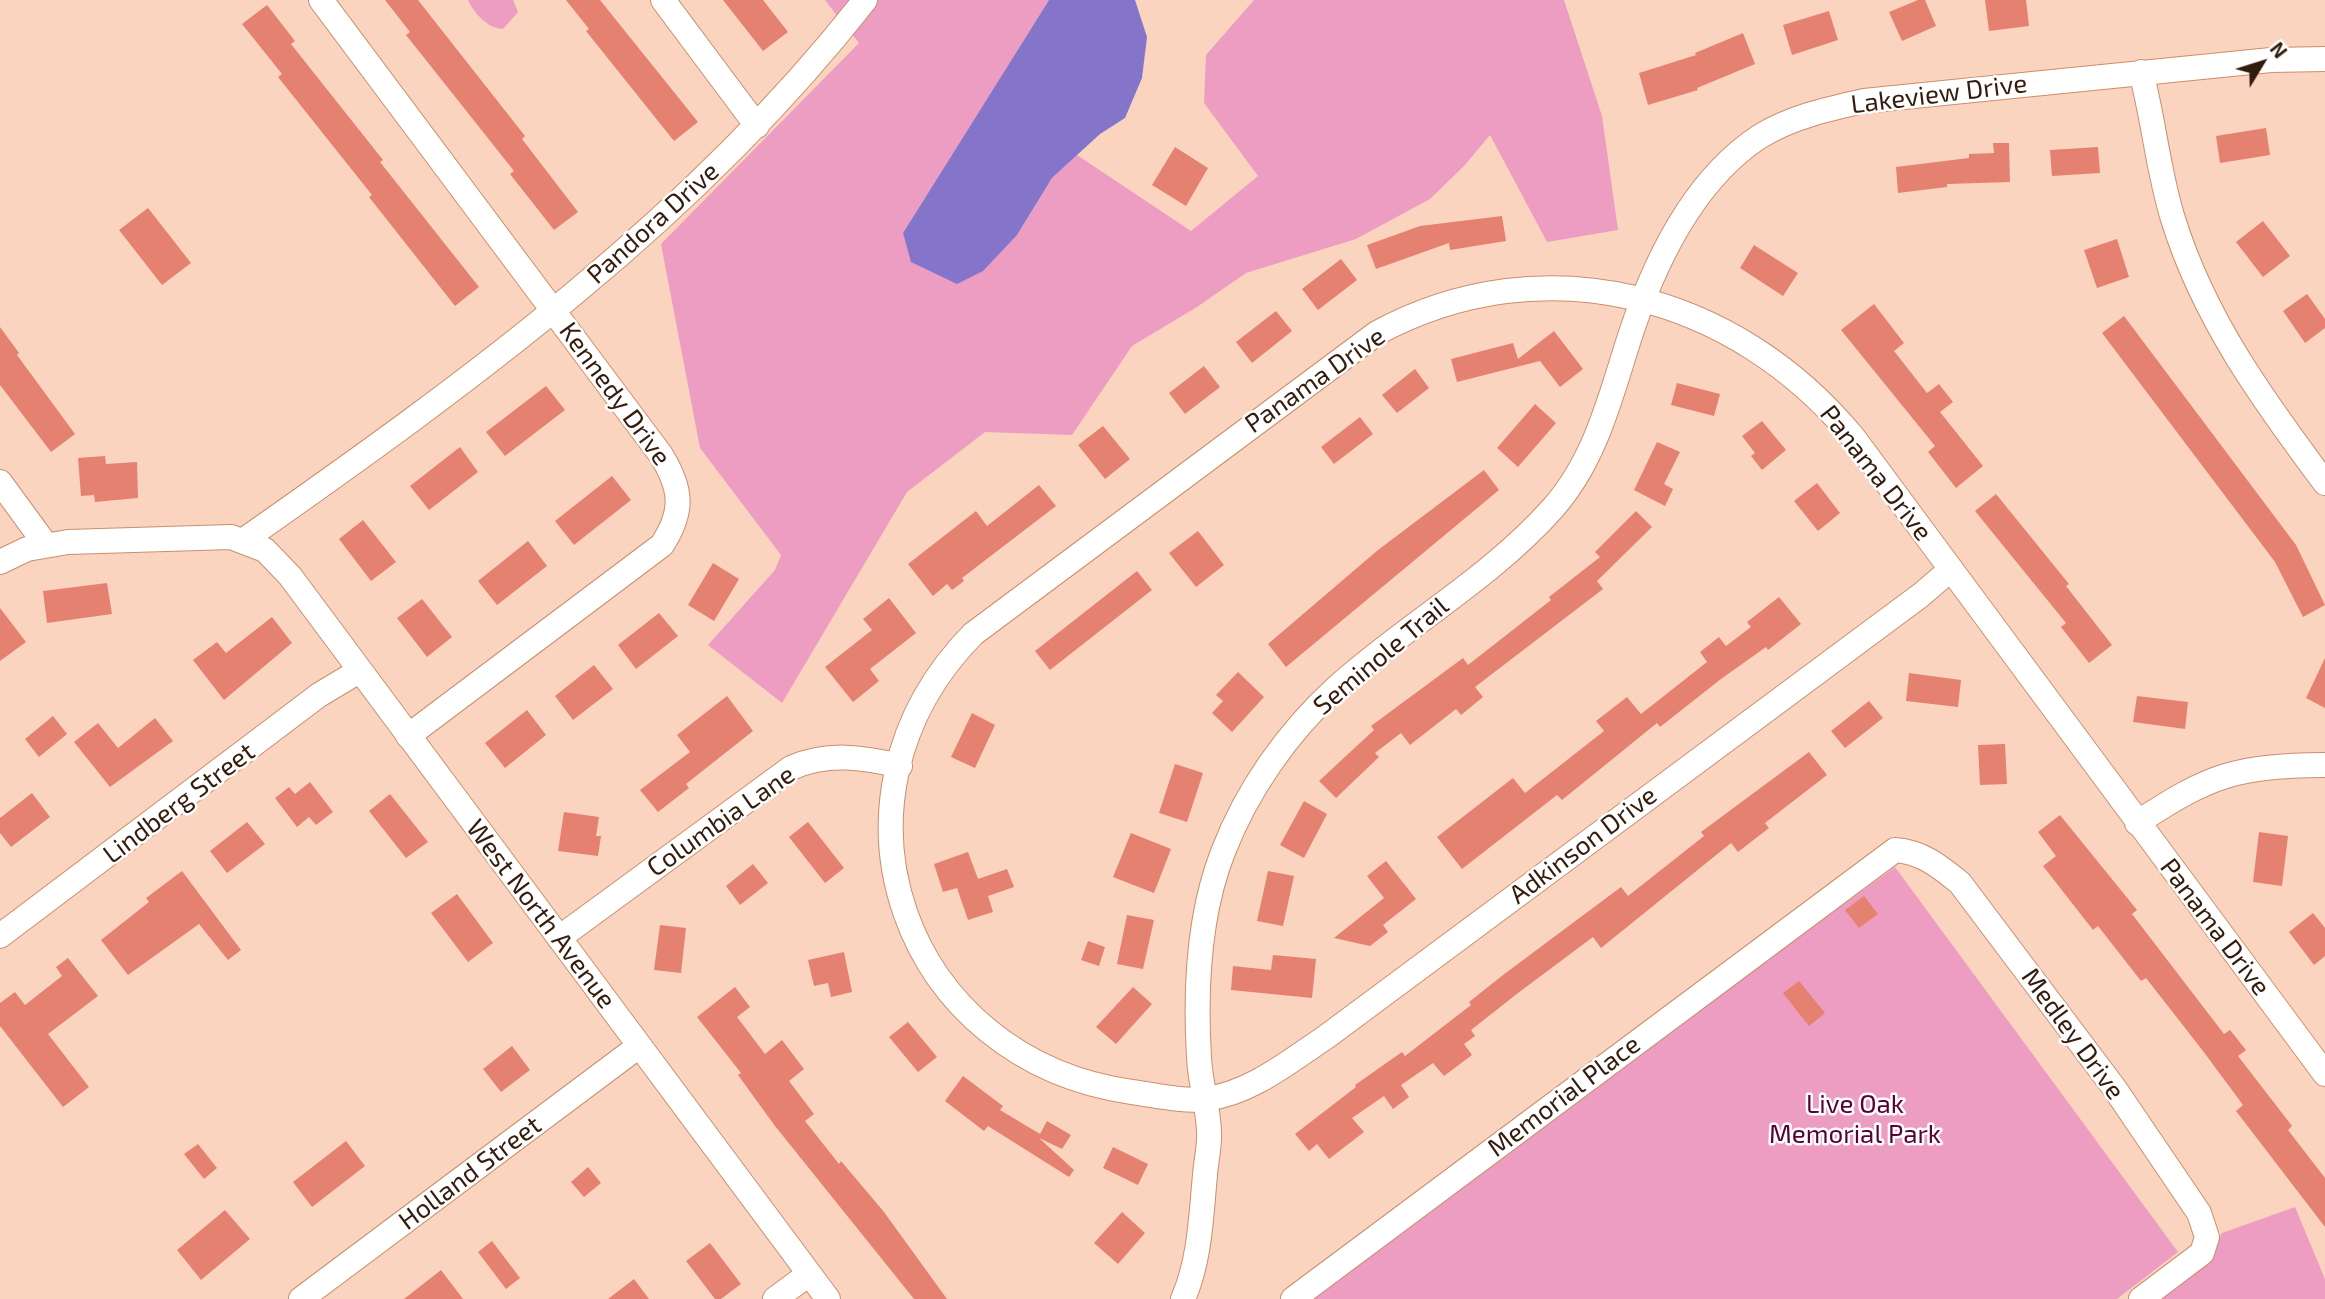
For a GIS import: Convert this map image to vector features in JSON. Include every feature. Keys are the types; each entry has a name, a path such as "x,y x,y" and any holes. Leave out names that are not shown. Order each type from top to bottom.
{"street":[{"name":"Kennedy Drive","path":"320,0 554,309 673,475 678,501 672,530 662,545 408,736"},
{"path":"663,0 757,126"},
{"name":"Pandora Drive","path":"244,540 554,309 636,240 757,126 865,0"},
{"name":"Lakeview Drive","path":"1644,299 1664,251 1710,184 1748,145 1811,113 1864,101 2271,60 2325,59"},
{"path":"2141,72 2165,191 2186,257 2232,353 2325,483"},
{"name":"Panama Drive","path":"1205,1099 1102,1087 1064,1076 1002,1044 964,1009 932,970 909,924 899,891 891,826 891,804 900,766 926,692 973,634 1377,333 1443,304 1488,292 1561,286 1644,299 1726,332 1757,350 1804,385 1853,437 2325,1074"},
{"name":"Seminole Trail","path":"1183,1299 1195,1264 1209,1148 1199,1059 1202,934 1223,851 1252,791 1291,735 1334,690 1524,539 1557,504 1602,425 1644,299"},
{"path":"0,482 46,545"},
{"path":"0,562 27,549 46,545 231,537 244,540"},
{"name":"West North Avenue","path":"244,540 265,550 290,576 828,1299"},
{"name":"Adkinson Drive","path":"1205,1099 1257,1082 1326,1037 1922,595 1950,570"},
{"name":"Lindberg Street","path":"0,936 319,695 359,671"},
{"name":"Columbia Lane","path":"559,938 791,768 806,762 846,756 900,766"},
{"path":"2137,823 2187,790 2219,776 2261,767 2325,765"},
{"name":"Medley Drive","path":"1834,894 1895,850 1912,851 1935,863 1959,883 2037,981 2115,1089 2205,1225 2207,1246 2202,1253 2141,1299"},
{"name":"Memorial Place","path":"1293,1299 1834,894"},
{"name":"Holland Street","path":"301,1299 639,1046"},
{"path":"775,1299 809,1274"}],"green space":[{"path":"468,0 513,0 518,12 503,29 497,28 482,19"},
{"path":"825,0 852,0 838,17"},
{"path":"878,0 1049,0 903,233 1017,235 1052,178 1077,155 1191,231 1258,176 1204,103 1206,55 1254,0 1564,0 1602,116 1618,230 1547,242 1490,135 1464,166 1430,199 1356,239 1246,273 1197,307 1132,346 1072,435 985,432 907,492 782,703 708,645 775,570 781,555 700,448 661,244 859,43 851,33"},
{"name":"Live Oak Memorial Park","path":"1895,867 2178,1252 2117,1299 1303,1299"},
{"path":"2295,1207 2325,1279 2325,1299 2157,1299 2208,1261 2222,1233"}],"shaded area":[{"path":"1049,0 1135,0 1147,37 1142,78 1125,118 1100,134 1052,178 1017,235 983,271 957,284 911,262 903,233"}],"building":[{"path":"385,0 418,0 525,136 522,139 578,212 554,230 510,174 514,171 406,35 410,32"},
{"path":"566,0 600,0 698,122 674,141 586,31 589,29"},
{"path":"723,0 763,0 788,32 763,51"},
{"path":"1918,0 1925,0 1936,26 1902,41 1889,12"},
{"path":"1985,0 2026,0 2029,26 1989,31"},
{"path":"267,5 295,41 291,44 479,287 455,306 369,197 372,195 278,77 282,74 242,24"},
{"path":"1829,11 1838,40 1792,55 1783,25"},
{"path":"1743,33 1755,64 1697,88 1698,90 1648,105 1639,73 1696,55 1695,53"},
{"path":"2266,128 2270,155 2220,163 2216,136"},
{"path":"1993,143 2009,143 2010,182 1947,184 1947,187 1898,193 1896,167 1969,158 1969,154 1994,153"},
{"path":"1175,147 1208,168 1186,206 1152,185"},
{"path":"2098,147 2100,173 2052,176 2050,150"},
{"path":"148,208 191,263 162,285 119,230"},
{"path":"1502,216 1506,241 1450,250 1449,243 1376,269 1367,245 1420,226"},
{"path":"2263,221 2290,256 2263,277 2236,242"},
{"path":"2117,239 2129,277 2097,288 2084,250"},
{"path":"1754,245 1798,273 1783,296 1740,268"},
{"path":"1341,259 1357,280 1318,310 1302,289"},
{"path":"2307,294 2325,319 2325,328 2305,343 2283,311"},
{"path":"1874,304 1904,343 1894,351 1927,393 1939,384 1953,402 1940,412 1983,466 1956,488 1928,452 1935,446 1841,330"},
{"path":"1276,311 1292,331 1252,363 1236,342"},
{"path":"2124,316 2296,545 2325,605 2303,617 2275,562 2102,333"},
{"path":"0,327 19,353 17,355 75,434 51,452 0,385"},
{"path":"1554,331 1583,369 1560,387 1540,361 1457,382 1451,359 1513,343 1518,359"},
{"path":"1204,366 1220,387 1185,414 1169,393"},
{"path":"1415,369 1429,388 1397,413 1382,395"},
{"path":"1677,383 1720,394 1714,416 1671,405"},
{"path":"546,386 565,410 505,456 486,432"},
{"path":"1535,404 1556,423 1518,467 1497,448"},
{"path":"1360,417 1373,434 1334,464 1321,447"},
{"path":"1762,421 1786,450 1762,470 1751,456 1755,453 1742,436"},
{"path":"1103,426 1130,459 1105,479 1078,445"},
{"path":"1657,442 1680,452 1664,484 1673,489 1665,506 1634,490"},
{"path":"460,447 478,472 429,510 410,486"},
{"path":"105,456 106,464 137,462 138,498 95,502 94,495 81,496 78,458"},
{"path":"1484,470 1499,490 1286,667 1268,644 1378,550"},
{"path":"612,476 631,500 574,545 555,521"},
{"path":"1817,483 1840,513 1818,531 1794,501"},
{"path":"1039,485 1056,506 962,578 964,581 952,590 947,584 933,596 908,564 976,511 987,526"},
{"path":"1996,494 2069,584 2066,586 2112,645 2089,663 2061,627 2066,623 1975,511"},
{"path":"1636,511 1652,527 1597,581 1603,589 1475,687 1483,697 1461,715 1456,709 1410,745 1401,733 1375,753 1379,757 1336,798 1319,781 1374,730 1371,726 1463,658 1468,665 1551,600 1549,597 1600,557 1595,552"},
{"path":"363,520 396,562 371,581 339,539"},
{"path":"1198,531 1224,565 1196,587 1169,553"},
{"path":"528,541 547,566 497,605 478,581"},
{"path":"713,563 739,579 714,621 688,605"},
{"path":"1137,571 1152,590 1050,670 1035,651"},
{"path":"107,583 112,614 47,623 43,591"},
{"path":"1779,597 1801,624 1768,650 1766,647 1721,679 1660,727 1657,723 1562,800 1557,795 1462,869 1437,837 1513,778 1525,793 1604,731 1596,721 1627,697 1641,714 1707,662 1700,652 1719,637 1726,646 1751,627 1747,622"},
{"path":"889,598 916,633 870,669 879,681 853,702 825,667 872,630 863,619"},
{"path":"422,599 452,637 427,657 397,618"},
{"path":"0,608 26,642 0,661"},
{"path":"659,613 678,636 636,669 618,645"},
{"path":"272,617 292,643 224,700 193,660 217,642 226,653"},
{"path":"2325,658 2325,708 2306,698"},
{"path":"594,665 613,689 573,720 555,696"},
{"path":"1238,672 1264,697 1232,732 1212,713 1223,701 1216,695"},
{"path":"1909,673 1961,680 1958,707 1906,701"},
{"path":"727,696 753,731 686,784 689,788 658,812 640,790 690,752 677,735"},
{"path":"2137,696 2188,702 2185,729 2133,722"},
{"path":"1869,701 1883,718 1845,748 1831,731"},
{"path":"527,710 546,735 505,768 485,743"},
{"path":"972,713 995,725 975,768 951,757"},
{"path":"53,716 67,734 39,757 25,739"},
{"path":"155,718 173,741 110,787 74,742 98,723 118,748"},
{"path":"2005,744 2007,784 1980,785 1978,745"},
{"path":"1809,752 1827,775 1765,823 1769,828 1738,852 1731,843 1601,948 1593,937 1518,993 1471,1030 1475,1036 1464,1044 1472,1055 1444,1076 1433,1063 1401,1085 1409,1097 1393,1109 1384,1096 1352,1118 1364,1132 1329,1159 1317,1144 1309,1151 1295,1134 1356,1087 1355,1085 1402,1052 1405,1056 1471,1005 1469,1002 1503,975 1621,887 1628,896 1704,836 1701,832"},
{"path":"1175,764 1203,773 1187,822 1159,813"},
{"path":"310,782 333,812 316,825 309,817 297,827 275,798 289,787 295,794"},
{"path":"32,793 50,817 11,847 0,833 0,818"},
{"path":"390,794 428,842 406,858 369,811"},
{"path":"1304,801 1327,814 1304,858 1280,845"},
{"path":"564,812 599,817 596,836 601,836 598,856 558,851"},
{"path":"2060,815 2137,910 2132,914 2224,1034 2230,1030 2246,1050 2238,1056 2292,1126 2288,1130 2325,1178 2325,1227 2236,1111 2243,1105 2146,978 2141,981 2098,926 2093,930 2043,866 2056,856 2038,832"},
{"path":"247,822 265,844 227,873 210,851"},
{"path":"808,822 844,868 825,883 789,837"},
{"path":"2259,832 2288,836 2282,886 2253,882"},
{"path":"1131,833 1171,849 1154,893 1113,877"},
{"path":"968,852 978,879 1007,869 1014,887 988,896 993,912 968,920 957,888 943,892 934,864"},
{"path":"1386,861 1416,899 1383,925 1388,932 1370,946 1334,938 1384,898 1367,876"},
{"path":"753,864 768,883 740,905 726,886"},
{"path":"182,871 241,950 228,960 199,924 128,975 101,940 149,902 146,898"},
{"path":"1268,871 1294,876 1283,926 1257,921"},
{"path":"457,894 493,943 468,962 431,913"},
{"path":"1864,896 1878,914 1859,928 1845,910"},
{"path":"2313,913 2325,928 2325,956 2314,965 2289,932"},
{"path":"1127,915 1154,920 1143,969 1117,964"},
{"path":"660,925 686,928 681,973 654,970"},
{"path":"1088,941 1105,947 1099,966 1081,960"},
{"path":"844,952 852,992 831,997 828,983 814,986 808,960"},
{"path":"1273,955 1316,959 1312,998 1231,990 1233,966 1271,970"},
{"path":"68,958 98,996 48,1034 89,1087 63,1107 0,1026 0,1003 15,992 25,1005 62,976 56,967"},
{"path":"1799,981 1825,1013 1809,1026 1783,993"},
{"path":"735,987 750,1007 737,1017 765,1054 782,1040 804,1069 789,1081 814,1114 805,1121 839,1164 841,1161 884,1212 947,1299 914,1299 775,1126 738,1075 741,1073 697,1017"},
{"path":"1133,987 1152,1004 1116,1044 1096,1027"},
{"path":"908,1022 937,1057 918,1072 889,1037"},
{"path":"512,1046 530,1070 501,1092 483,1069"},
{"path":"963,1076 1003,1106 1000,1110 1040,1134 1047,1121 1071,1135 1062,1149 1039,1138 1074,1170 1069,1177 988,1126 984,1131 945,1101"},
{"path":"346,1141 365,1166 312,1207 293,1182"},
{"path":"198,1144 217,1168 204,1179 184,1154"},
{"path":"1113,1147 1148,1164 1138,1185 1103,1168"},
{"path":"588,1167 601,1183 584,1197 571,1182"},
{"path":"225,1210 250,1239 201,1280 177,1250"},
{"path":"1122,1212 1145,1233 1118,1264 1094,1243"},
{"path":"492,1241 520,1278 506,1289 478,1252"},
{"path":"710,1243 741,1284 721,1299 715,1299 686,1261"},
{"path":"441,1270 463,1299 404,1299"},
{"path":"634,1279 649,1299 608,1299"}]}
